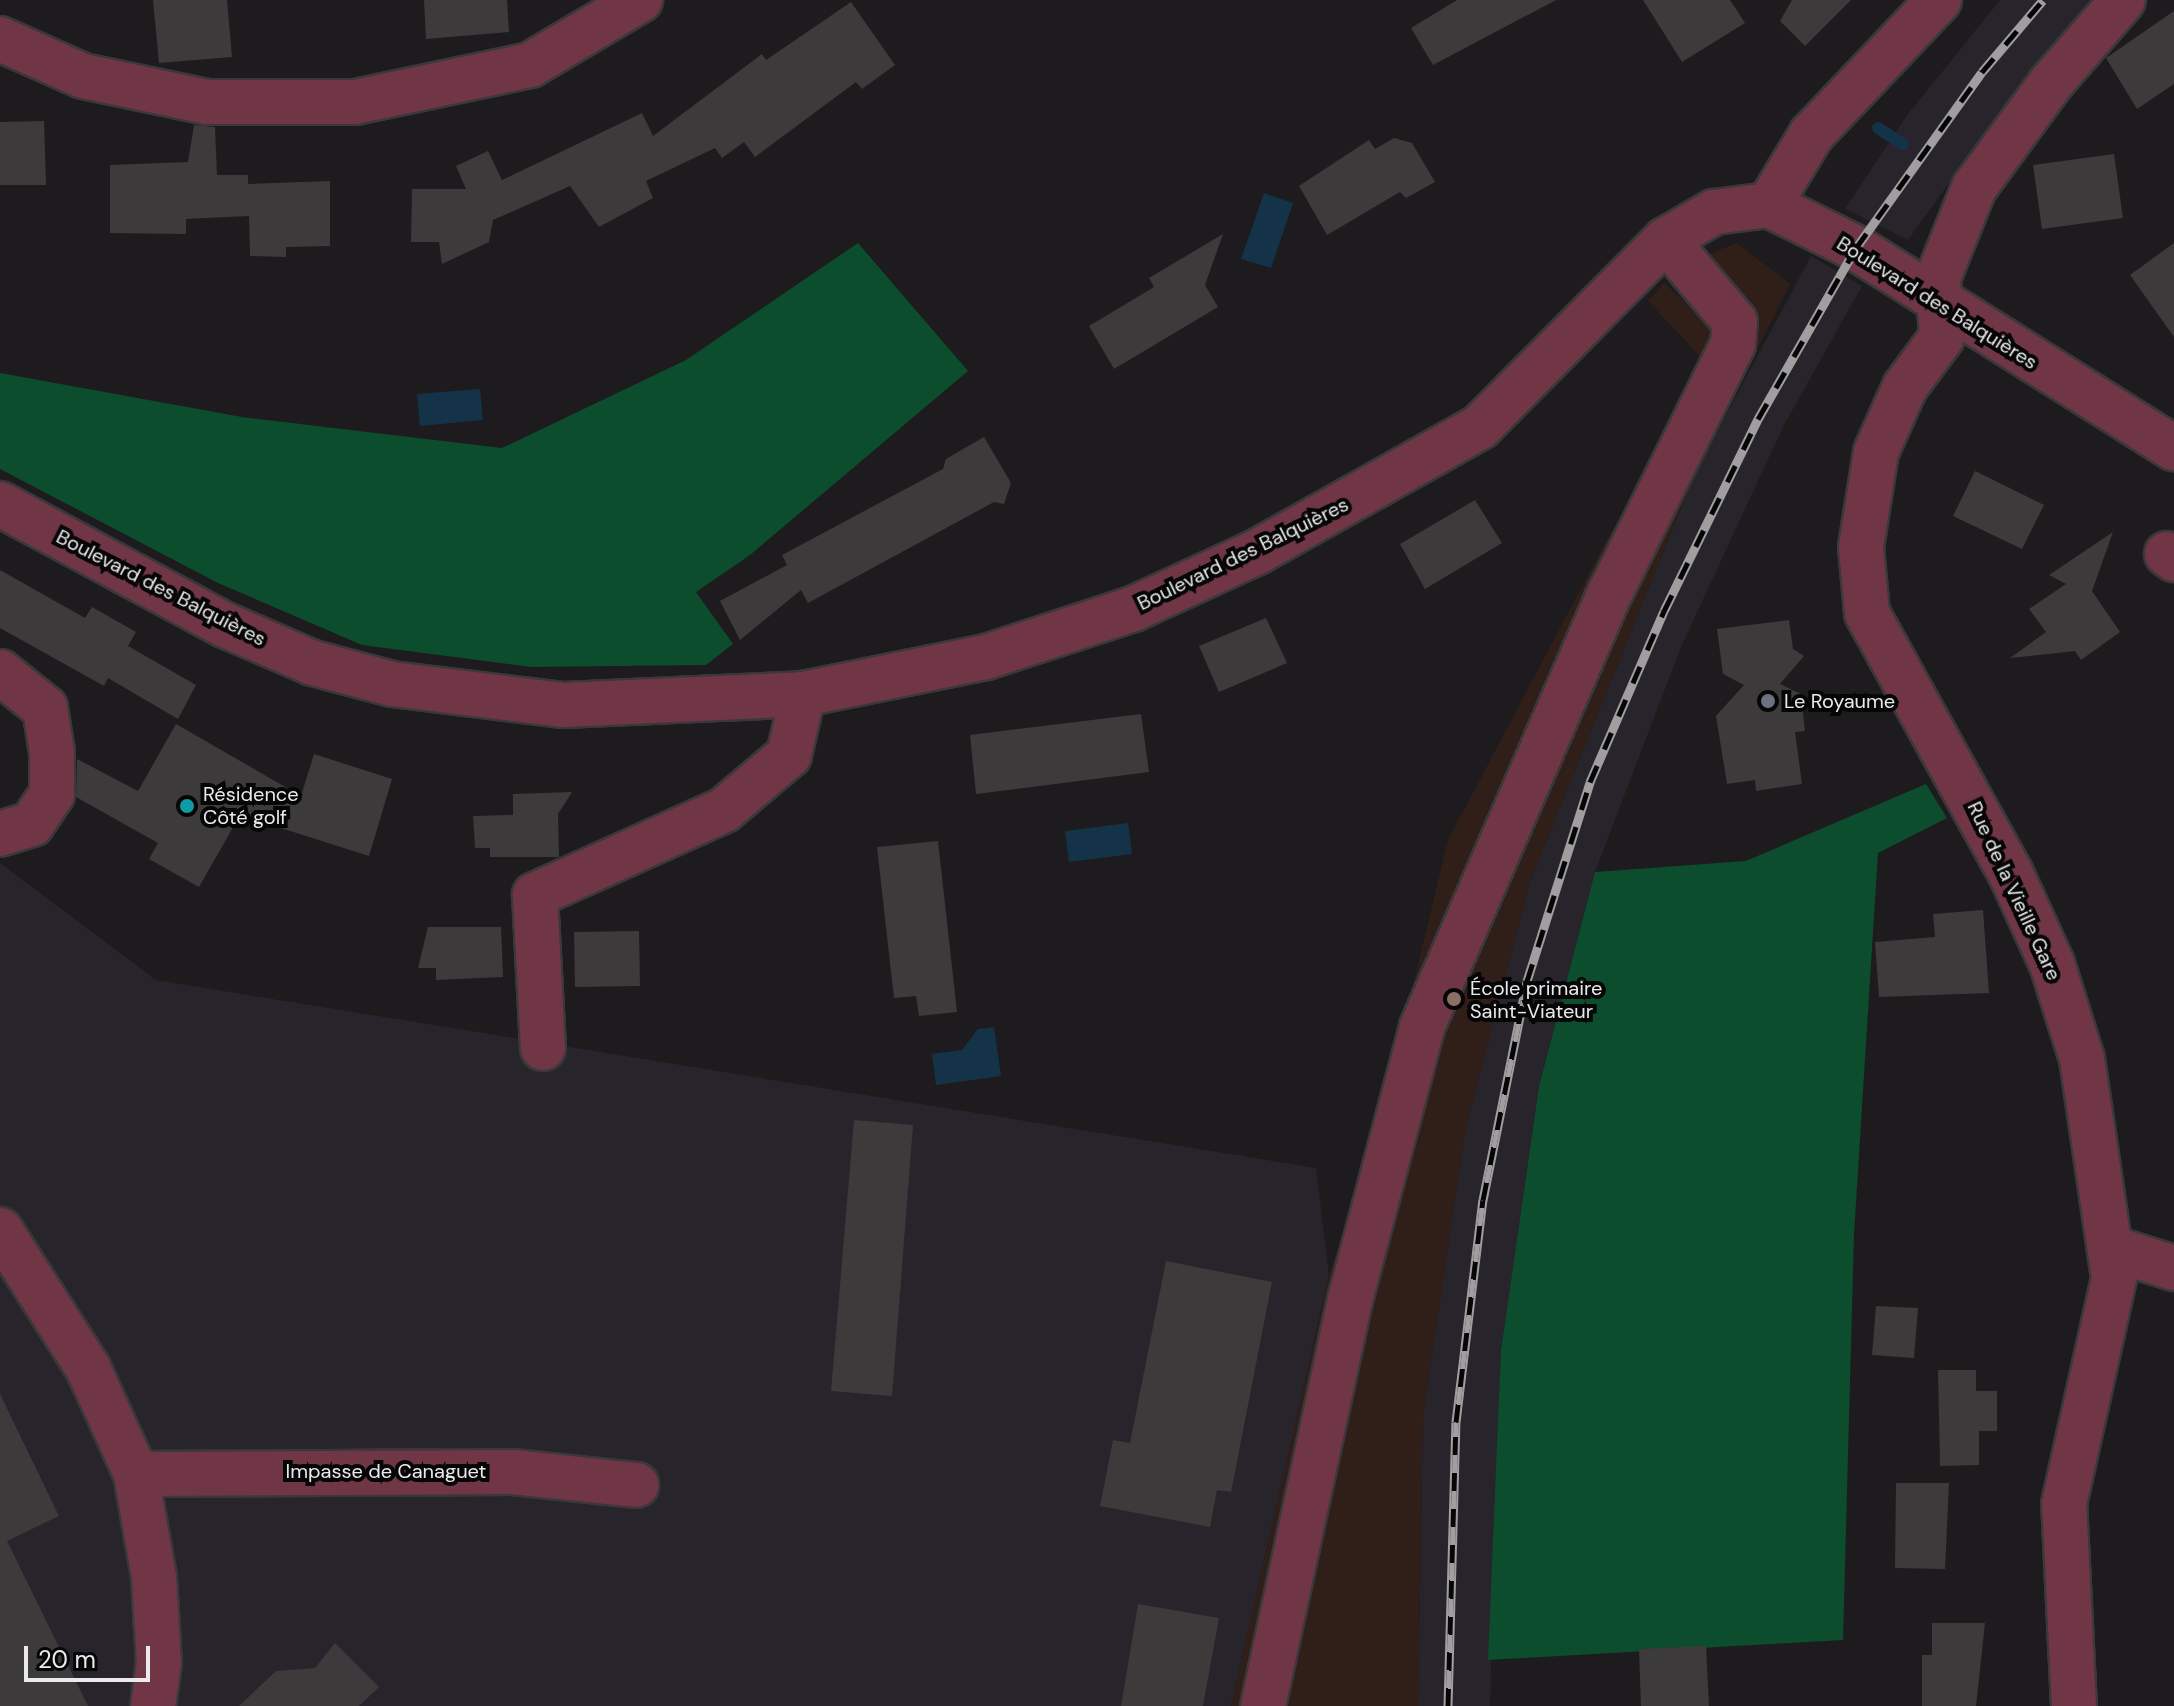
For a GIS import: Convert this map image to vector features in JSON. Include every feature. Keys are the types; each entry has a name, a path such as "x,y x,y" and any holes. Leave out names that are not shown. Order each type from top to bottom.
{"street":[{"path":"0,39 83,76 207,102 355,102 530,65 640,0"},
{"path":"1769,205 1811,135 1939,0"},
{"name":"Rue de la Vieille Gare","path":"2074,1706 2064,1504 2114,1278 2114,1249 2082,1059 2052,964 2011,874 1867,613 1861,547 1876,452 1905,387 1942,337 1938,278 1974,188 2050,84 2123,0"},
{"name":"Boulevard des Balquières","path":"0,504 225,625 313,663 392,684 564,705 803,694 998,653 1133,609 1257,552 1480,427 1666,240 1714,212 1769,205 1856,248 2174,448"},
{"path":"1263,1706 1350,1300 1422,1027 1610,593 1733,344 1735,322 1666,240"},
{"path":"0,672 45,708 52,794 32,824 0,834"},
{"path":"543,1048 535,895 724,810 789,755 803,694"},
{"path":"0,1230 88,1368 136,1474 154,1577 159,1663 153,1706"},
{"path":"2114,1249 2174,1268"},
{"name":"Impasse de Canaguet","path":"136,1474 513,1472 636,1485"}],"shaded area":[{"path":"2000,0 2096,0 2003,108 1908,240 1845,209 1908,114"},
{"name":"École primaire Saint-Viateur","path":"1737,243 1790,284 1696,471 1530,881 1465,1131 1423,1416 1418,1706 1231,1706 1329,1275 1381,1118 1448,840 1607,539 1712,369 1648,301 1664,283 1688,304 1705,285 1704,256"},
{"path":"1811,256 1862,286 1784,425 1681,647 1595,872 1539,1085 1501,1350 1490,1706 1418,1706 1423,1416 1465,1131 1530,881 1696,471"},
{"path":"0,863 156,980 1316,1168 1329,1275 1231,1706 0,1706"}],"green space":[{"path":"858,243 968,371 750,555 696,592 733,644 706,665 532,667 362,645 218,583 0,469 0,373 242,417 502,448 686,360"},
{"path":"1926,784 1947,818 1878,853 1854,1234 1843,1640 1488,1660 1501,1350 1539,1086 1595,872 1746,861"}],"water":[{"path":"1264,193 1293,203 1271,268 1241,259"},
{"path":"480,389 483,420 420,426 417,394"},
{"path":"1128,823 1132,854 1069,862 1065,831"},
{"path":"994,1027 1001,1076 936,1085 932,1054 962,1050 978,1029"}],"building":[{"path":"153,0 227,0 232,57 159,63"},
{"path":"424,0 507,0 509,32 426,39"},
{"path":"1457,0 1556,0 1433,65 1411,28"},
{"path":"1643,0 1730,0 1745,23 1682,62"},
{"path":"1792,0 1851,0 1805,46 1780,21"},
{"path":"851,2 895,65 862,89 856,82 755,157 744,142 722,158 715,148 646,181 653,198 599,227 570,186 493,220 489,242 442,264 439,242 411,242 412,189 466,189 456,166 488,151 502,180 642,113 653,136 762,54 766,60"},
{"path":"2174,11 2174,84 2137,109 2106,58"},
{"path":"44,121 46,185 0,185 0,122"},
{"path":"194,125 215,127 217,175 248,175 248,184 330,181 330,246 286,247 286,257 250,256 249,216 186,219 186,234 110,233 110,165 188,162"},
{"path":"1394,138 1412,143 1435,182 1406,198 1400,192 1327,235 1299,186 1369,140 1375,149"},
{"path":"2114,154 2123,218 2042,229 2033,165"},
{"path":"1223,234 1205,285 1218,307 1114,369 1089,326 1154,287 1149,278"},
{"path":"2174,243 2174,337 2130,275"},
{"path":"984,437 1011,483 1004,504 994,502 808,603 801,590 740,640 720,601 787,565 782,555 943,469 946,459"},
{"path":"1975,471 2044,505 2022,549 1953,516"},
{"path":"1475,500 1502,543 1425,589 1400,544"},
{"path":"2113,532 2092,591 2120,632 2081,660 2075,651 2010,658 2046,632 2029,609 2066,584 2049,575"},
{"path":"0,570 85,618 92,607 136,632 128,646 196,685 178,719 108,678 104,686 0,628"},
{"path":"1266,618 1287,663 1219,692 1199,646"},
{"name":"Le Royaume","path":"1789,620 1793,649 1804,656 1780,684 1801,694 1805,731 1795,732 1802,784 1756,791 1755,780 1727,784 1716,716 1744,685 1723,674 1717,629"},
{"path":"1141,714 1149,772 976,794 970,735"},
{"path":"176,724 301,796 314,754 392,779 369,856 240,815 199,887 149,859 158,843 76,797 77,759 138,791"},
{"path":"572,792 558,814 559,857 490,857 490,848 475,848 473,816 513,815 513,794"},
{"path":"938,841 957,1012 919,1016 916,996 894,998 877,847"},
{"path":"1983,910 1989,993 1879,997 1875,942 1935,937 1933,914"},
{"path":"428,927 501,927 503,977 436,980 436,968 418,968"},
{"path":"639,931 640,986 575,987 574,932"},
{"path":"854,1120 913,1125 892,1396 831,1391"},
{"path":"1166,1261 1272,1282 1231,1492 1217,1490 1210,1527 1100,1506 1113,1440 1130,1443"},
{"path":"1876,1306 1918,1308 1914,1358 1872,1355"},
{"path":"1938,1370 1976,1370 1976,1391 1997,1391 1997,1431 1979,1431 1979,1465 1940,1466"},
{"path":"0,1394 59,1516 7,1541 88,1706 0,1706"},
{"path":"1896,1483 1949,1483 1945,1569 1895,1568"},
{"path":"1138,1604 1219,1618 1203,1706 1121,1706"},
{"path":"1932,1623 1985,1623 1976,1706 1922,1706 1922,1655 1932,1655"},
{"path":"335,1643 379,1687 359,1706 239,1706 276,1671 315,1668"},
{"path":"1706,1646 1709,1706 1641,1706 1639,1649"}],"waterway":[{"path":"1878,128 1903,144"}],"railway":[{"path":"1448,1706 1456,1422 1483,1200 1527,981 1590,782 1664,611 1758,419 1856,248 1982,72 2043,0"}],"place":[{"name":"Le Royaume","path":"1768,701"},
{"name":"Résidence Côté golf","path":"187,806"},
{"name":"École primaire Saint-Viateur","path":"1454,999"}]}
